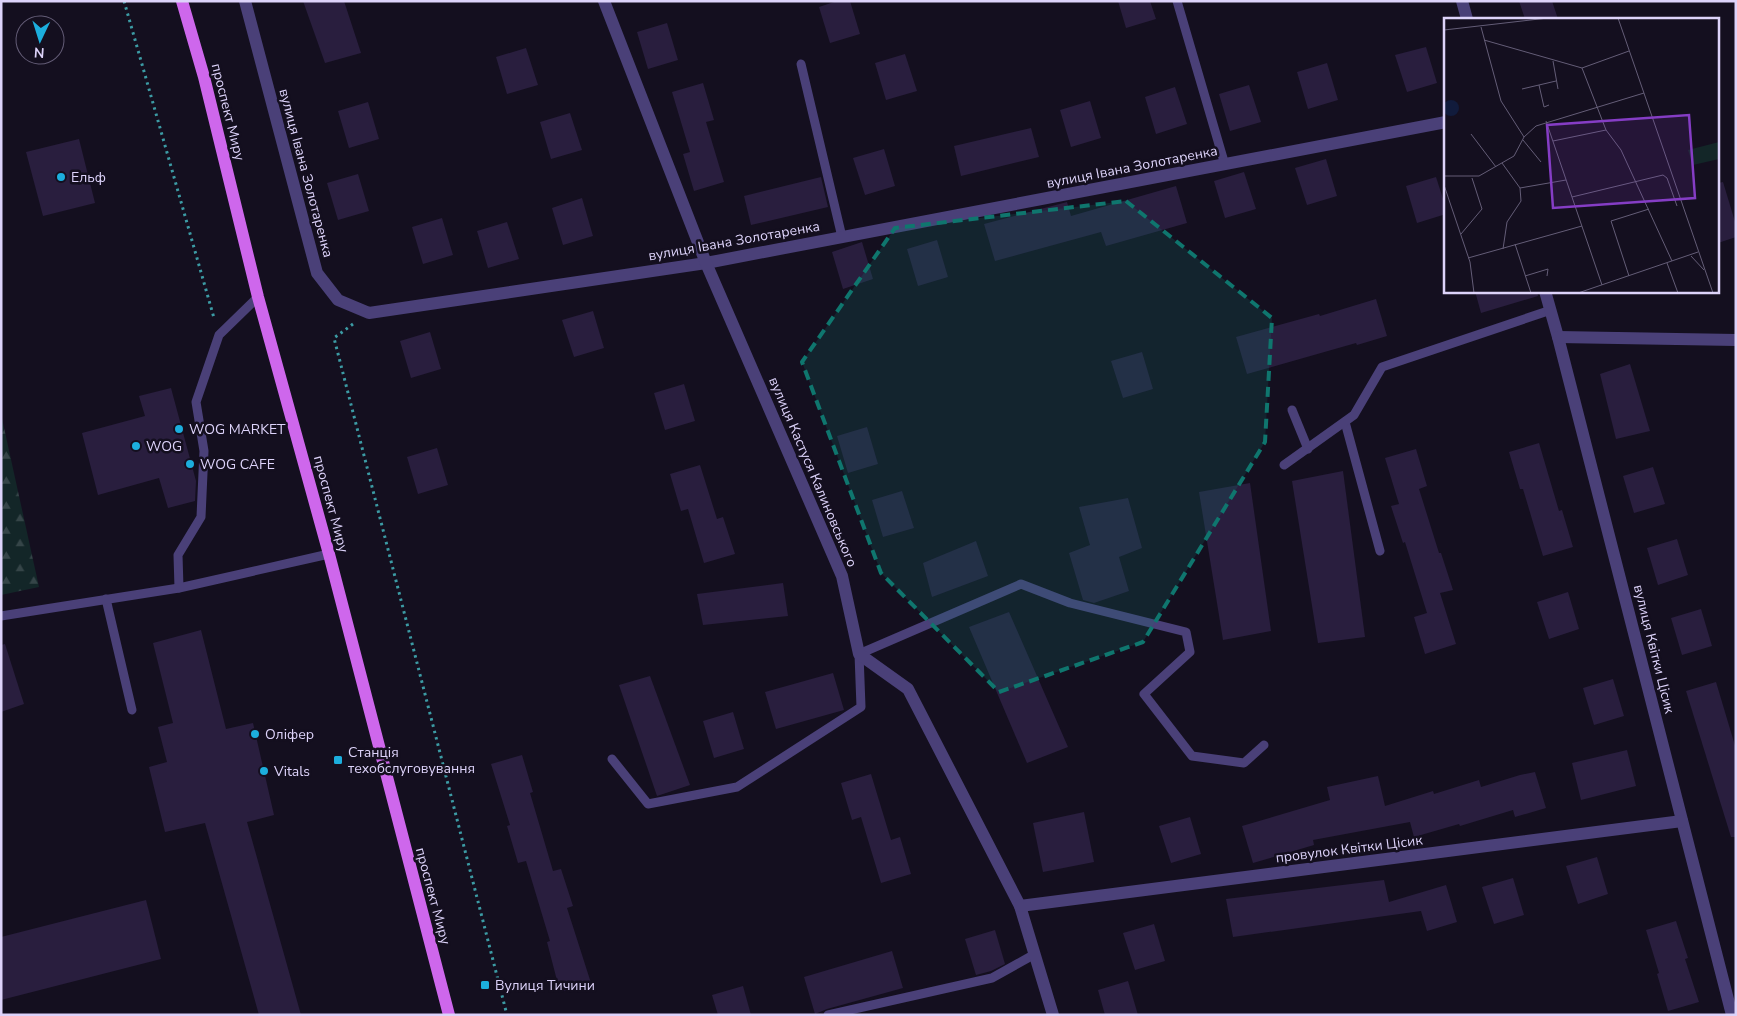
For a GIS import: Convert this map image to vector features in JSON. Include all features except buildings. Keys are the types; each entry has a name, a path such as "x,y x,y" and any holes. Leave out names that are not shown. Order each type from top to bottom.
{"main road":[{"name":"проспект Миру","path":"182,1 204,77 258,297 329,554 449,1015"}],"street":[{"name":"вулиця Івана Золотаренка","path":"245,1 317,274 338,300 369,313 706,263 1444,122"},
{"name":"вулиця Кастуся Калиновського","path":"604,1 706,263 842,576 859,654"},
{"path":"1462,1 1467,18"},
{"name":"вулиця Квітки Цісик","path":"1545,292 1732,1015"},
{"path":"1558,337 1736,340"},
{"path":"859,654 908,689 1020,906 1053,1015"},
{"name":"провулок Квітки Цісик","path":"1020,906 1682,821"}],"lane":[{"path":"1177,1 1224,164"},
{"path":"801,64 842,237"},
{"path":"179,588 178,555 201,517 204,451 196,402 219,336 258,297"},
{"path":"1284,465 1354,415 1382,367 1550,310"},
{"path":"1292,410 1308,449"},
{"path":"1345,422 1380,551"},
{"path":"1,616 179,588 329,554"},
{"path":"612,759 648,804 737,787 860,707 859,654 1021,584 1070,603 1186,632 1190,652 1144,694 1192,756 1244,763 1264,746"},
{"path":"106,599 132,710"},
{"path":"828,1015 992,978 1035,954"}],"path":[{"path":"124,1 219,336"},
{"path":"369,313 334,338 508,1015"}],"highlighted area":[{"path":"1126,201 1272,318 1265,442 1143,642 999,692 881,573 802,362 895,228"}],"green space":[{"path":"1,414 39,587 1,595"}],"place":[{"name":"Ельф","path":"61,177"},
{"name":"WOG MARKET","path":"179,429"},
{"name":"WOG","path":"136,446"},
{"name":"WOG CAFE","path":"190,464"},
{"name":"Оліфер","path":"255,734"},
{"name":"Станція техобслуговування","path":"338,760"},
{"name":"Vitals","path":"264,771"},
{"name":"Вулиця Тичини","path":"485,985"}]}
